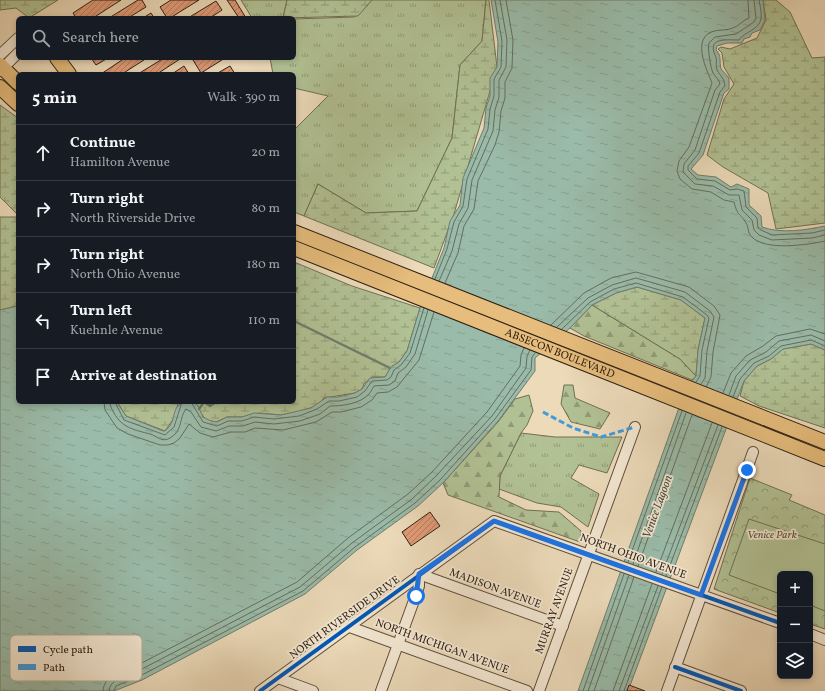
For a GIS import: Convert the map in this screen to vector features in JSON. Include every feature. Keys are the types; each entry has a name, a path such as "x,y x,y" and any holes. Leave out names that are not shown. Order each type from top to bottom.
{"highway":[{"path":"58,60 68,72"},
{"path":"1,65 16,81"},
{"path":"0,87 16,102"},
{"name":"ABSECON BOULEVARD","path":"296,233 825,442"},
{"name":"ABSECON BOULEVARD","path":"296,249 825,459"}],"street":[{"path":"1,65 16,41"},
{"path":"1,65 16,54"},
{"name":"MURRAY AVENUE","path":"539,691 635,427"},
{"path":"667,691 753,452"},
{"name":"NORTH RIVERSIDE DRIVE","path":"260,691 490,523 494,521 500,522"},
{"name":"NORTH OHIO AVENUE","path":"500,522 777,622"},
{"path":"381,691 416,596 419,574"},
{"name":"MADISON AVENUE","path":"419,574 562,626"},
{"name":"NORTH MICHIGAN AVENUE","path":"348,626 527,691"},
{"path":"813,635 825,640"},
{"path":"675,668 741,691"},
{"path":"278,678 313,691"}],"green space":[{"path":"0,0 58,0 32,16 26,16 16,8 0,10"},
{"path":"241,0 287,0 283,16 251,16"},
{"path":"287,0 372,0 358,16 296,18 296,16 283,16"},
{"path":"370,0 486,0 482,41 460,65 452,138 417,211 366,213 318,184 304,216 296,213 296,128 328,96 296,88 296,72 273,72 270,60 296,60 296,19 354,17"},
{"path":"486,0 489,0 497,67 454,214 434,268 304,216 318,184 366,213 417,211 452,138 460,65 482,41"},
{"path":"763,0 776,0 790,12 812,58 825,57 825,223 776,229 768,193 723,167 707,155 724,99 734,84 724,67 722,53 718,49 721,47 730,49 757,38 766,20"},
{"path":"0,105 16,117 16,213 0,197"},
{"path":"0,217 16,217 16,306 0,310"},
{"path":"296,263 352,286 420,308 407,351 399,362 391,367 385,377 372,377 364,384 362,389 355,393 324,398 316,406 298,412 281,415 259,413 242,417 227,417 216,422 206,420 194,404 296,404"},
{"path":"637,287 681,300 705,318 698,350 696,376 680,359 592,305 616,293"},
{"path":"592,305 680,359 696,376 692,380 584,336 570,328"},
{"path":"811,344 825,350 825,428 759,406 740,396 744,381 757,366 771,359 783,349"},
{"path":"564,385 573,385 575,398 610,413 600,429 571,422 561,404"},
{"path":"529,395 533,411 500,476 499,497 526,510 559,512 581,531 580,542 448,495 443,483 498,422 515,399"},
{"path":"118,404 178,404 174,418 165,431 126,416"},
{"path":"521,433 555,437 622,437 607,473 579,465 571,478 599,494 588,527 561,507 537,503 499,489 500,476"},
{"name":"Venice Park","path":"750,478 792,495 789,500 825,515 825,629 813,625 813,571 777,571 777,612 714,589"},
{"path":"749,519 825,544 825,611 813,606 813,571 777,571 777,593 729,575"}],"water":[{"name":"Venice Lagoon","path":"491,0 763,0 765,20 760,30 752,33 750,37 744,39 742,43 727,43 717,46 716,50 720,57 721,69 729,78 729,89 724,93 703,155 691,169 698,175 716,177 731,187 737,184 749,189 749,205 761,216 762,227 785,231 825,226 825,350 811,344 783,349 771,359 757,366 744,381 628,691 578,691 686,388 696,376 698,350 705,318 681,300 637,287 616,293 592,305 570,328 535,358 535,371 498,421 443,483 418,506 357,550 305,594 142,680 142,635 10,635 10,681 139,681 114,691 0,691 0,310 16,306 16,404 118,404 126,416 163,431 170,426 176,408 182,404 196,404 203,417 217,422 227,417 242,417 254,413 281,415 311,408 327,397 338,397 355,393 362,389 370,378 385,377 391,367 399,362 407,351 420,308 444,248 450,221 460,205 463,178 484,128 486,108 490,96 490,78 497,67 498,42"}],"building":[{"path":"93,0 121,0 96,16 75,16 73,13"},
{"path":"138,0 142,0 146,7 131,16 112,16"},
{"path":"171,0 199,0 173,16 166,16 160,7"},
{"path":"227,0 235,0 245,16 238,16"},
{"path":"216,1 222,10 213,16 191,16"},
{"path":"92,60 105,60 96,65"},
{"path":"122,60 144,60 125,72 104,72"},
{"path":"161,60 178,60 160,72 141,72"},
{"path":"193,60 222,60 203,72 200,72"},
{"path":"184,66 188,72 175,72"},
{"path":"230,66 234,72 220,72"},
{"path":"430,512 440,526 411,546 402,532"},
{"path":"629,685 645,691 627,691"}],"waterway":[{"path":"296,322 390,368"},
{"path":"199,409 203,404"},
{"path":"207,404 210,406 213,404"}],"marked path":[{"path":"543,412 573,428 601,437 635,427"}],"cycle path":[{"path":"260,691 494,521 777,622"},
{"path":"675,667 741,691"}],"route":[{"path":"416,596 419,586 419,574 494,521 701,595 747,470"}]}
